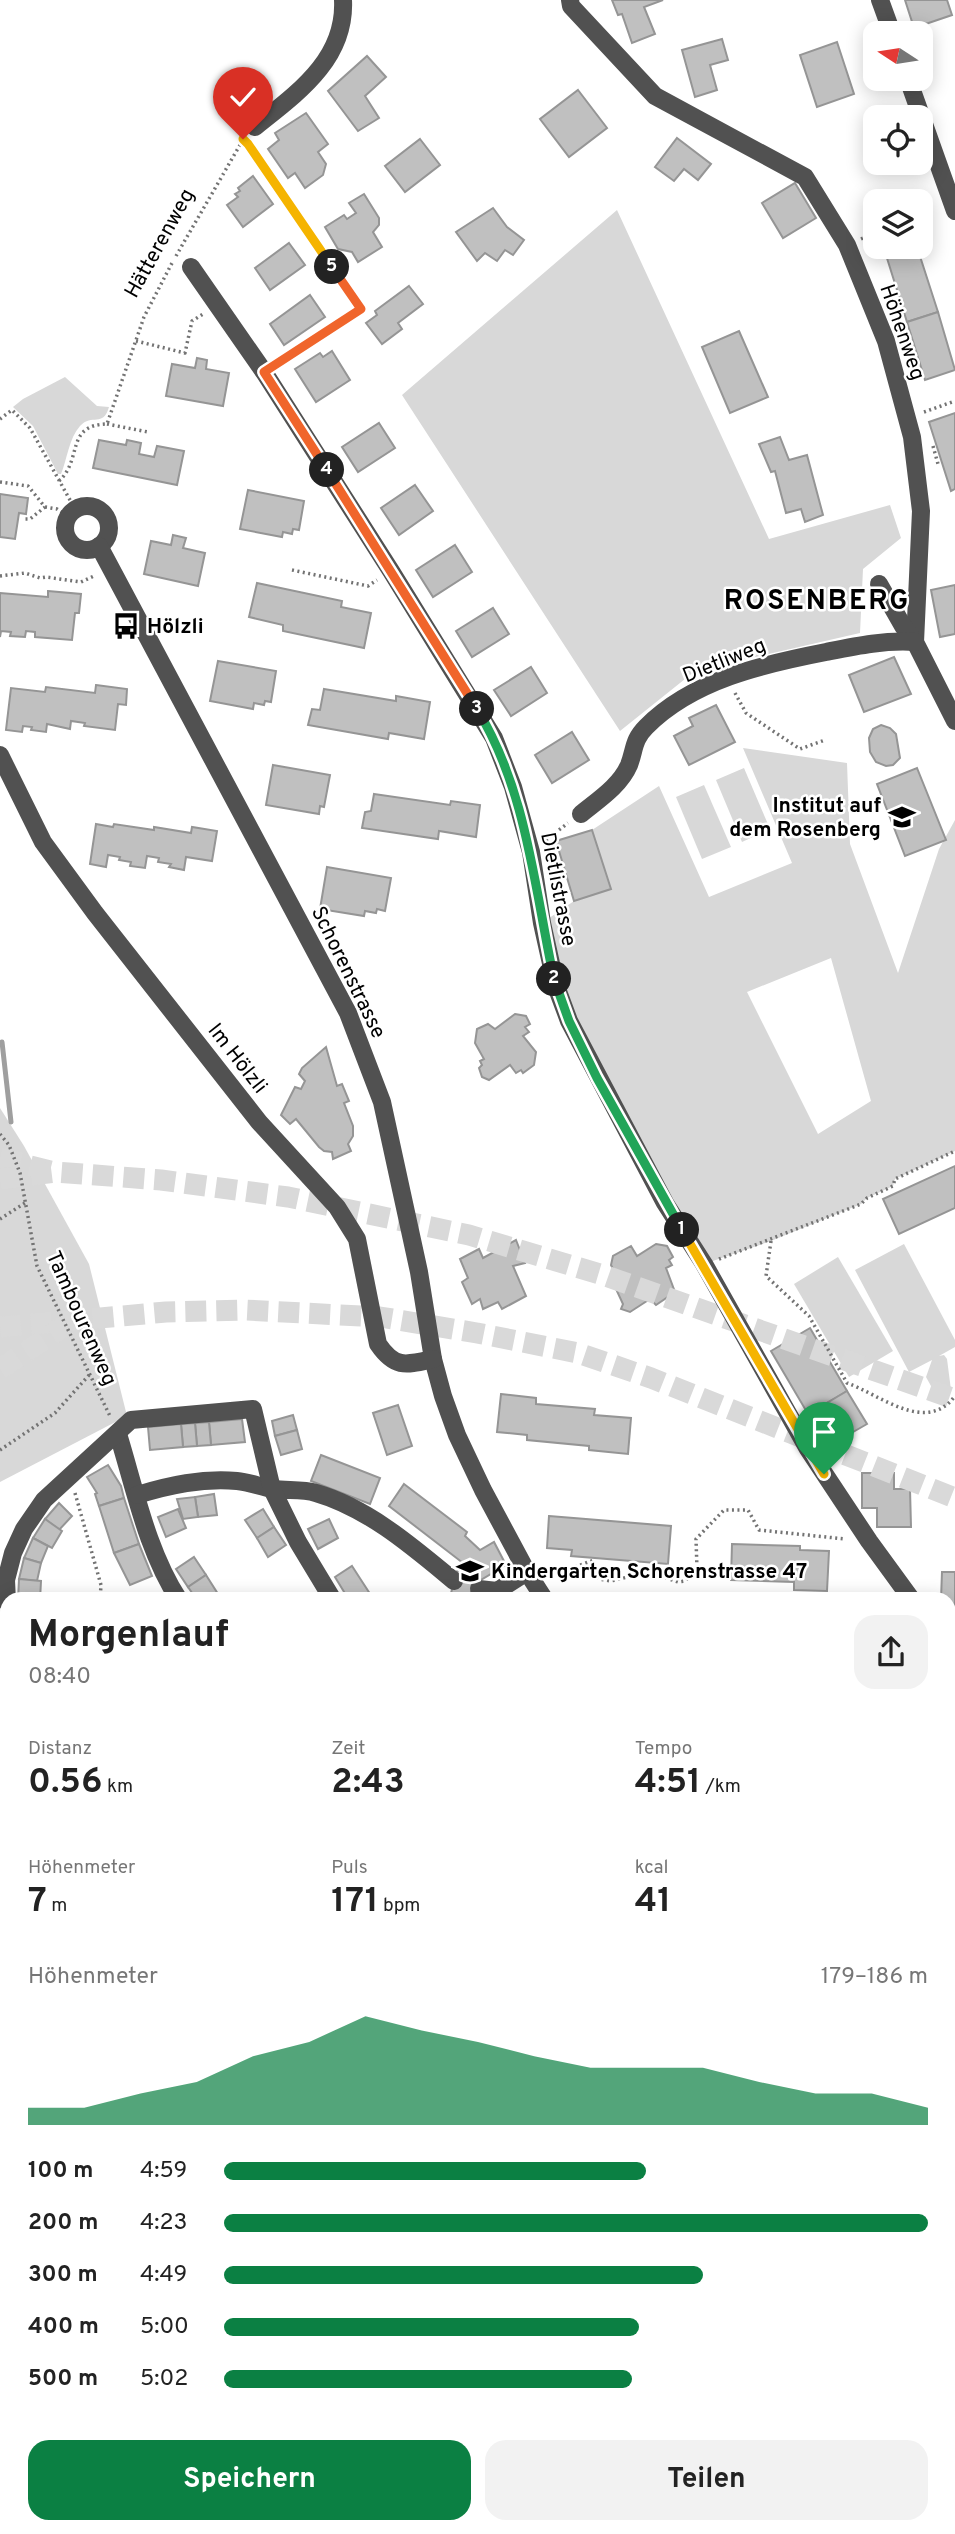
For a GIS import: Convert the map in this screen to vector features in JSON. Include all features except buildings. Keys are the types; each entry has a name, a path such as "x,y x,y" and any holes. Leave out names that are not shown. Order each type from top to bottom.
{"street":[{"path":"249,133 308,84 326,61 339,32 343,0"},
{"name":"Höhenweg","path":"570,0 571,6 655,96 805,177 846,245 886,341 912,437 921,511 915,642 955,721"},
{"path":"880,0 888,21"},
{"path":"912,91 955,211"},
{"name":"Dietlistrasse","path":"191,267 264,372 494,738 513,787 531,852 542,923 556,986 569,1021 665,1203 704,1264 808,1449 906,1592"},
{"path":"83,506 97,508 106,519 108,532 99,546 88,550 74,546 65,534 65,527 72,513 83,506"},
{"name":"Schorenstrasse","path":"99,546 348,1013 382,1102 407,1209 433,1359 457,1435 540,1592"},
{"path":"879,584 915,642"},
{"name":"Dietliweg","path":"581,814 610,790 628,766 634,743 645,728 663,713 704,688 771,663 863,644 896,640 915,642"},
{"name":"Im Hölzli","path":"0,755 43,842 95,913 259,1122 337,1207 357,1239 378,1344 387,1358 407,1364 433,1359"},
{"path":"7,1592 6,1580 13,1553 24,1529 44,1500 131,1420 253,1409 272,1489 298,1542 329,1592"},
{"path":"118,1434 152,1541 174,1592"},
{"path":"137,1495 164,1486 199,1481 239,1481 272,1489 315,1493 388,1529 454,1581"},
{"path":"494,1592 527,1572"}],"path":[{"name":"Hätterenweg","path":"107,424 144,317 249,133"},
{"path":"249,133 248,144 361,309 264,372"},
{"path":"136,341 185,353 192,321 200,315"},
{"path":"923,412 955,401"},
{"path":"0,419 12,410 30,428 59,481 72,513"},
{"path":"59,481 68,468 80,433 86,428 107,424 148,432"},
{"path":"930,438 938,464"},
{"path":"0,482 28,486 45,507 72,513"},
{"path":"23,519 30,519 45,507"},
{"path":"292,570 368,586 380,578"},
{"path":"0,576 25,573 40,578 81,582 91,577"},
{"path":"727,679 746,713 800,749 825,740"},
{"path":"531,852 581,814"},
{"name":"Tambourenweg","path":"0,1134 9,1145 20,1173 37,1266 118,1434"},
{"path":"704,1264 771,1241 861,1204 867,1198 893,1186 894,1179 955,1150"},
{"path":"0,1219 25,1203"},
{"path":"771,1241 766,1276 809,1316 847,1383 865,1389 899,1408 914,1412 938,1411 955,1396"},
{"path":"0,1450 55,1413 90,1374"},
{"path":"69,1476 101,1585 101,1592"},
{"path":"575,1567 594,1560 593,1571 599,1579 611,1581 649,1572 678,1582 685,1581 697,1569 696,1539 723,1510 748,1510 759,1530 848,1539"}],"shaded area":[{"path":"617,210 769,539 890,505 901,538 863,569 860,633 695,671 620,731 402,395"},
{"path":"65,377 97,406 109,407 104,417 84,422 76,431 61,474 58,474 33,426 13,407"},
{"path":"743,748 847,763 850,844 898,973 939,849 955,820 955,1151 895,1179 893,1186 867,1198 861,1204 771,1241 704,1264 597,1078 542,923 574,901 611,889 592,830 659,786 709,897 792,863","holes":["831,958 871,1101 818,1134 747,992"]},
{"path":"744,768 770,829 742,842 716,780"},
{"path":"704,785 731,847 702,859 676,797"},
{"path":"0,1108 89,1264 127,1416 0,1482"},
{"path":"904,1244 955,1340 955,1347 939,1356 944,1355 947,1359 951,1390 947,1398 936,1395 926,1377 932,1360 909,1372 855,1270"},
{"path":"838,1257 893,1351 849,1377 794,1284"}],"waterway":[{"path":"2,1042 11,1122"}],"tunnel":[{"path":"0,1158 50,1171"},
{"path":"0,1179 56,1172 161,1180 288,1197 469,1235 603,1275 955,1399"},
{"path":"0,1327 166,1312 245,1310 380,1317 477,1333 578,1353 651,1378 955,1498"},
{"path":"0,1369 66,1325"}],"place":[{"name":"Hölzli","path":"126,626"},
{"name":"Institut auf dem Rosenberg","path":"902,817"},
{"name":"Kindergarten Schorenstrasse 47","path":"470,1571"}],"district":[{"name":"ROSENBERG","path":"817,599"}],"route":[{"path":"243,139 361,309 264,372 494,738 513,787 531,852 542,923 556,986 569,1021 665,1203 704,1264 824,1474"}]}
